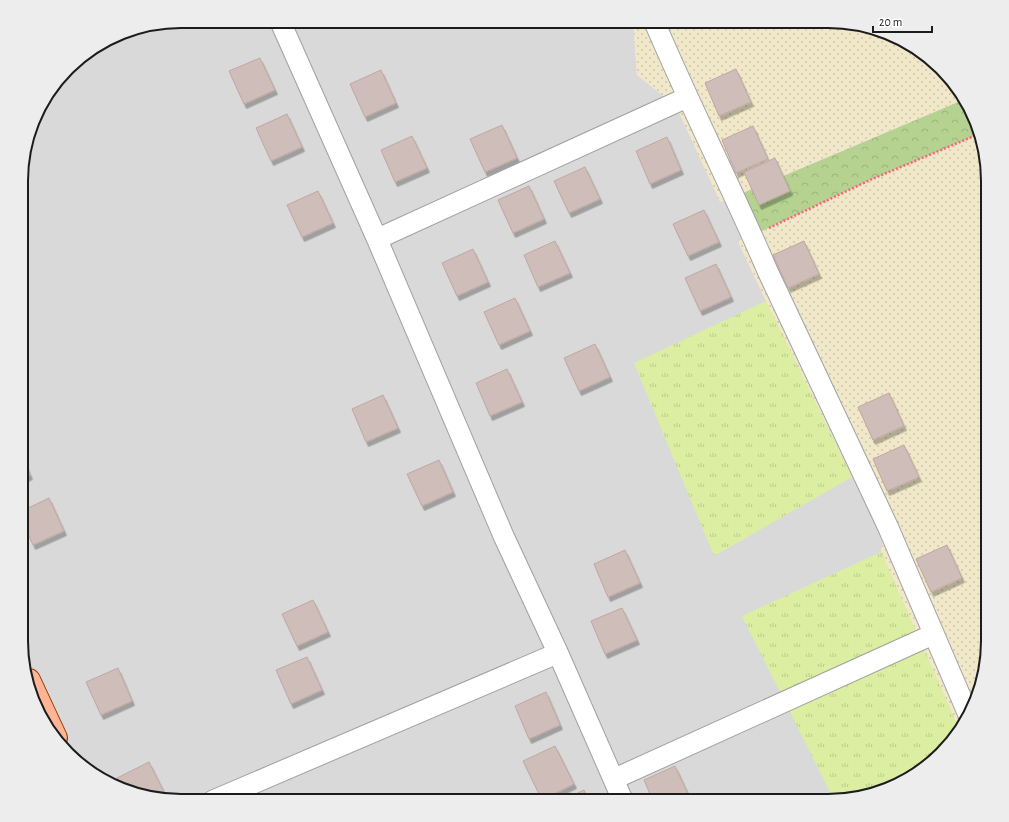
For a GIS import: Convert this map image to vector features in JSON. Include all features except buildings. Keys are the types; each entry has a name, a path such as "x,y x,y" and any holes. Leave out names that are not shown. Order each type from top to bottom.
{"street":[{"path":"283,28 377,239 504,537 558,653 620,794"},
{"path":"657,28 688,98 885,520 965,708"},
{"path":"377,239 688,98"},
{"path":"614,779 934,634"},
{"path":"228,794 558,653"}],"path":[{"path":"767,229 870,180 974,136"}],"shaded area":[{"path":"634,28 637,75 676,106 721,202 743,193 760,232 738,242 852,477 884,531 881,552 956,723 943,742 929,756 913,768 896,778 867,789 838,794 171,794 142,789 113,778 80,756 66,742 54,726 44,709 36,690 29,661 28,171 33,142 44,113 66,80 80,66 96,54 113,44 132,36 161,29"},
{"path":"634,28 838,28 877,36 896,44 913,54 929,66 943,80 958,102 720,202 676,106 637,75"},
{"path":"974,136 981,171 981,651 973,690 965,709 956,723 881,552 884,531 852,477 738,241 870,180"}],"green space":[{"path":"958,102 965,113 974,136 870,180 760,232 743,193"},
{"path":"766,301 852,477 714,556 634,363"},
{"path":"881,552 956,723 943,742 929,756 896,778 867,789 848,793 831,794 742,616"}]}
